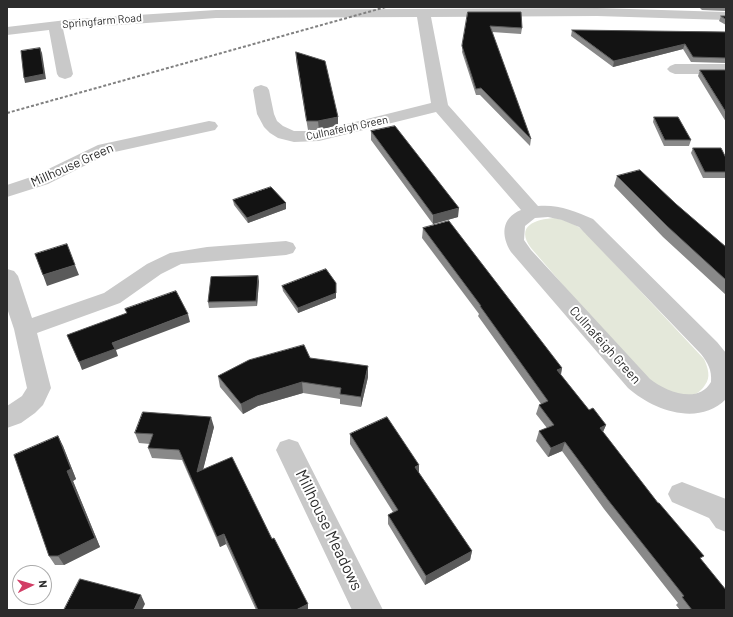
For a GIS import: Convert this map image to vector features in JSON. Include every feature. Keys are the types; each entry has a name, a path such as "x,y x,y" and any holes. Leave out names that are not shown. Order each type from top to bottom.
{"street":[{"name":"Springfarm Road","path":"7,31 216,10 423,13 649,10 726,16"},
{"path":"423,13 440,106 533,212"},
{"path":"55,25 65,74"},
{"path":"675,69 726,69"},
{"name":"Cullnafeigh Green","path":"261,90 263,110 270,124 278,132 284,135 299,138 319,136 440,106"},
{"name":"Millhouse Green","path":"7,190 41,180 104,149 209,126"},
{"name":"Cullnafeigh Green","path":"548,211 567,215 586,223 719,361 724,379 718,393 704,401 690,404 675,402 660,398 648,391 636,381 515,243 514,230 517,222 521,217 533,212 548,211"},
{"path":"25,329 112,298 154,270 177,258 207,254 286,248"},
{"path":"7,276 25,329 39,388 37,394 28,406 7,418"},
{"name":"Millhouse Meadows","path":"289,450 368,610"},
{"path":"682,494 719,509 726,519"}],"shaded area":[{"path":"555,218 572,223 586,233 704,359 708,369 708,379 699,392 692,395 683,396 675,394 657,387 639,375 531,248 525,234 526,229 534,222"}],"building":[{"path":"468,12 521,12 522,28 490,26 531,139 481,88 476,89 462,46"},
{"path":"572,30 726,32 726,58 693,57 685,44 614,61"},
{"path":"40,48 44,74 24,78 21,51"},
{"path":"296,52 325,61 338,117 318,121 307,121"},
{"path":"700,70 726,70 726,112"},
{"path":"654,117 678,117 691,140 665,140"},
{"path":"395,126 459,208 433,215 371,131"},
{"path":"693,148 721,148 726,158 726,172 705,172"},
{"path":"640,170 676,204 726,247 726,280 667,226 617,176"},
{"path":"271,187 286,203 247,218 233,200"},
{"path":"449,221 562,368 557,370 589,410 593,408 606,425 600,428 658,503 704,556 700,558 726,590 726,610 692,610 682,597 684,596 608,500 565,442 551,448 539,431 554,425 539,405 548,401 481,306 423,228"},
{"path":"67,244 75,265 43,275 35,254"},
{"path":"326,269 336,283 336,293 298,308 282,286"},
{"path":"258,276 256,301 208,302 211,277"},
{"path":"176,291 188,314 112,343 115,349 79,362 67,335 127,313 125,309"},
{"path":"304,345 310,358 368,366 361,397 340,394 341,388 302,382 257,396 241,404 218,376 249,360"},
{"path":"143,412 211,417 197,472 232,457 272,539 274,538 308,604 296,610 258,610 224,534 217,537 179,450 148,448 153,434 135,433"},
{"path":"387,417 419,465 415,467 472,551 426,576 388,515 398,510 350,434"},
{"path":"58,436 71,469 67,471 95,538 58,556 49,556 14,455"},
{"path":"80,579 141,595 134,610 64,610"}],"railway":[{"path":"7,113 386,7"}]}
